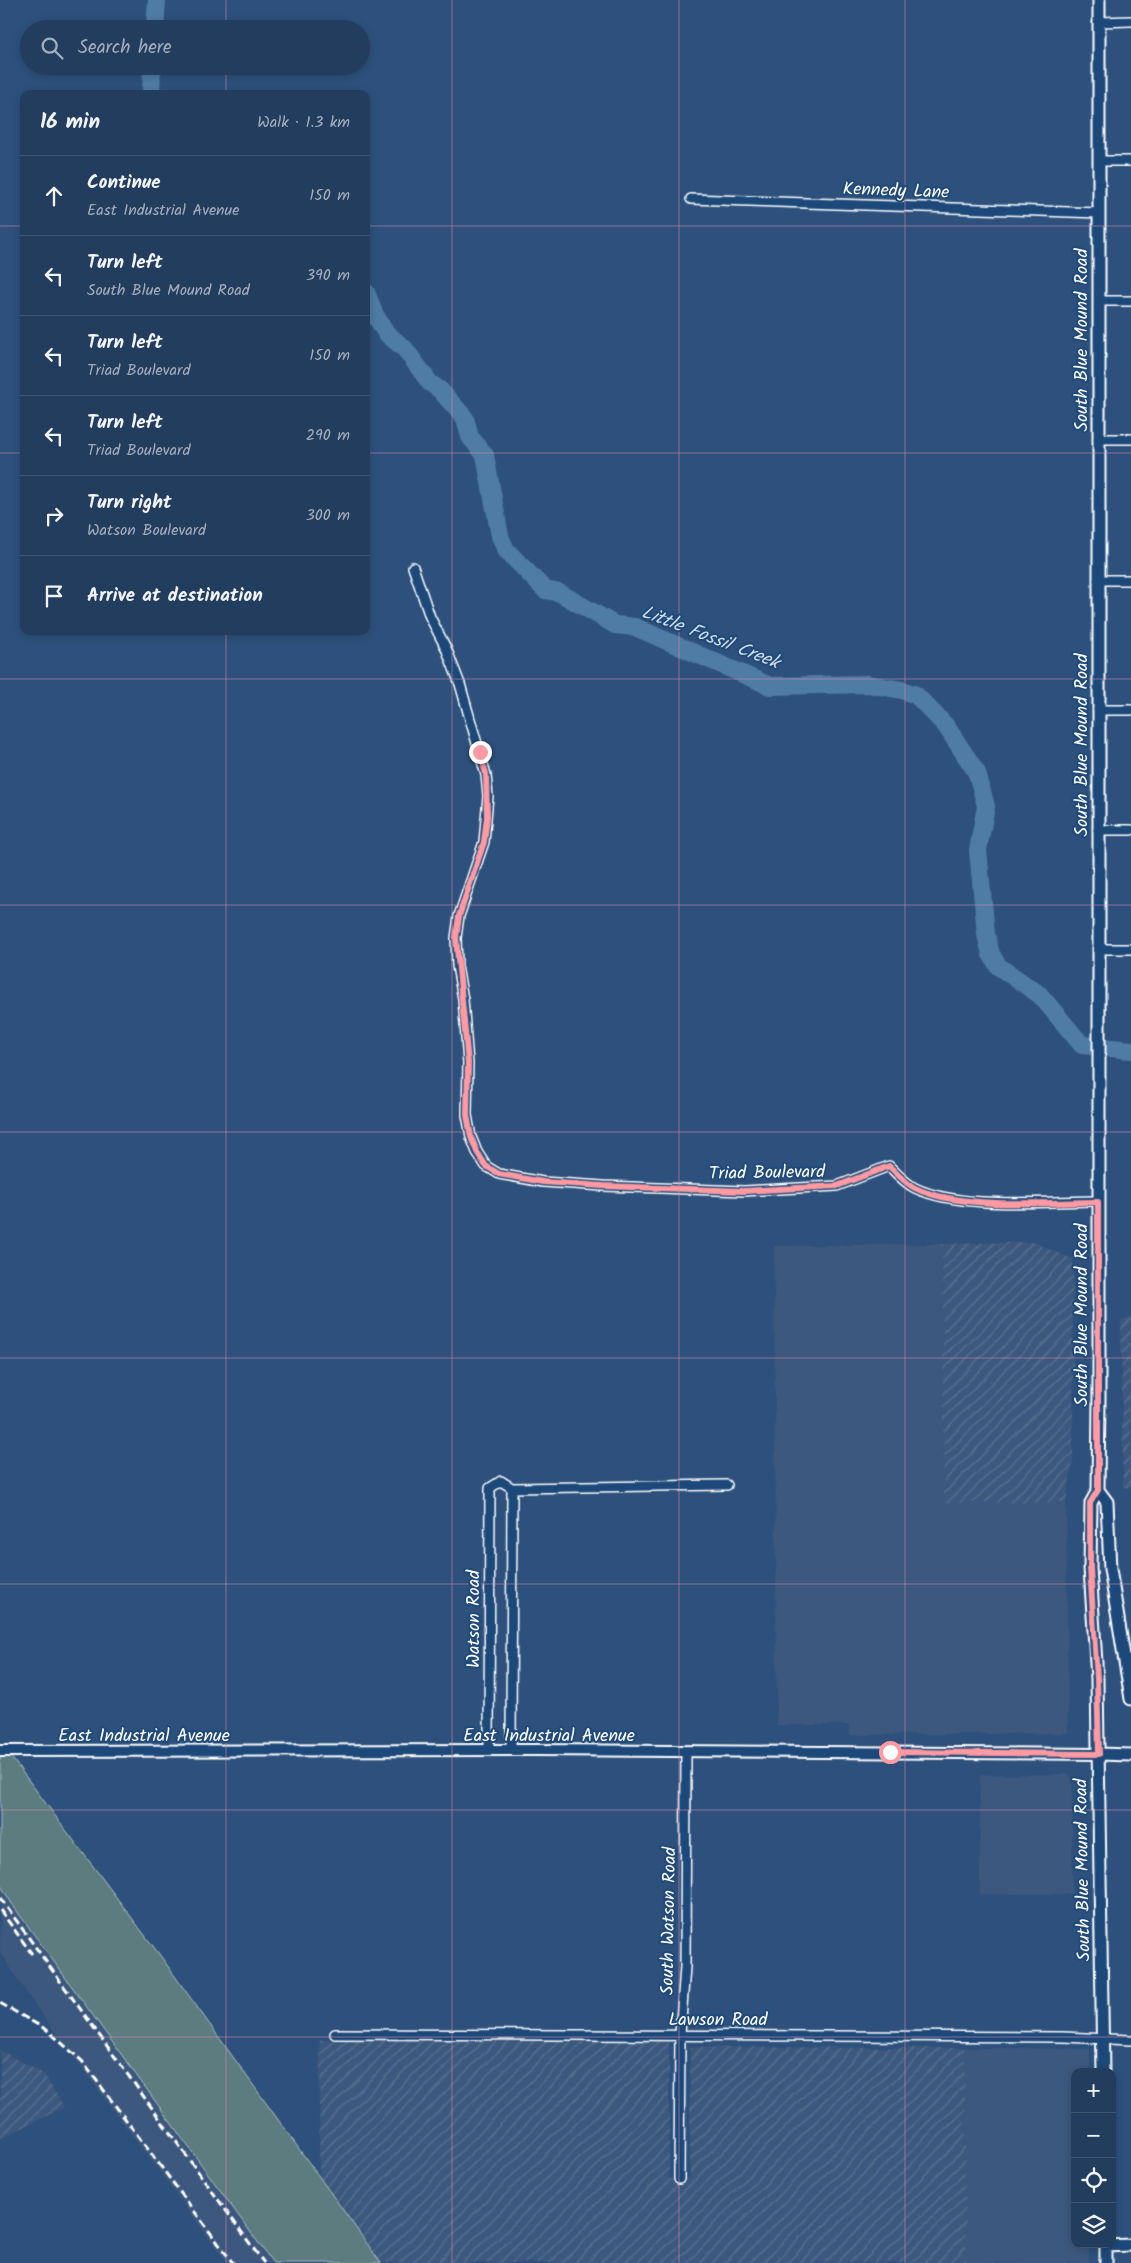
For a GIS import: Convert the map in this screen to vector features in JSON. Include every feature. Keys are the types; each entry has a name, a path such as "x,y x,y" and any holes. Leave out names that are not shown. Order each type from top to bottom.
{"main road":[{"name":"South Blue Mound Road","path":"1099,0 1098,1490 1090,1503 1090,1568 1097,1679 1099,1754 1102,2068"},
{"name":"South Blue Mound Road","path":"1098,1490 1107,1502 1110,1569 1131,1699"},
{"path":"1099,1754 1131,1755"},
{"path":"1116,2245 1131,2245"},
{"path":"1106,2248 1106,2263"}],"street":[{"path":"1099,22 1131,21"},
{"path":"1100,161 1131,161"},
{"name":"Kennedy Lane","path":"691,199 1099,213"},
{"path":"1099,301 1131,301"},
{"path":"1098,439 1131,439"},
{"name":"Triad Boulevard","path":"413,567 430,617 446,648 460,684 486,774 488,796 484,842 459,916 456,938 468,1063 467,1115 471,1137 477,1152 486,1166 499,1174 543,1182 744,1191 837,1186 889,1166 914,1188 935,1196 967,1200 1098,1202"},
{"path":"1098,580 1131,580"},
{"path":"1098,710 1131,710"},
{"path":"1098,830 1131,830"},
{"path":"1098,949 1131,949"},
{"name":"Watson Road","path":"489,1750 490,1488 501,1481 512,1488"},
{"path":"511,1750 512,1488 727,1485"},
{"name":"East Industrial Avenue","path":"0,1751 511,1750 1099,1754"},
{"name":"South Watson Road","path":"679,2180 680,2034 685,1967 686,1752"},
{"name":"Lawson Road","path":"335,2034 1101,2037 1131,2040"}],"shaded area":[{"path":"1032,1242 1073,1259 1073,1461 1066,1502 944,1503 942,1244"},
{"path":"942,1244 944,1502 1066,1502 1068,1733 850,1735 849,1725 777,1725 774,1246"},
{"path":"1131,1317 1131,1488 1123,1487 1121,1320"},
{"path":"1067,1774 1072,1778 1072,1894 980,1894 980,1775"},
{"path":"0,1884 14,1907 273,2263 228,2263 32,2001 0,1952"},
{"path":"320,2040 669,2041 669,2179 690,2178 690,2047 965,2048 966,2263 382,2263 319,2177"},
{"path":"965,2048 1090,2049 1090,2068 1071,2068 1071,2248 1089,2248 1089,2263 966,2263"},
{"path":"0,2050 44,2074 64,2107 0,2139"}],"green space":[{"path":"0,1757 11,1757 159,1954 381,2263 273,2263 14,1907 0,1884"}],"waterway":[{"name":"Little Fossil Creek","path":"156,20 157,0"},
{"name":"Little Fossil Creek","path":"151,90 152,75"},
{"name":"Little Fossil Creek","path":"370,302 386,333 405,349 430,383 440,390 465,418 470,437 485,455 500,536 506,550 545,590 560,593 615,625 635,627 770,686 868,684 902,690 916,695 946,726 977,773 986,806 978,850 986,934 991,954 998,966 1040,995 1082,1045 1131,1050"}],"railway":[{"path":"0,1898 264,2263"},
{"path":"0,1910 32,1954"},
{"path":"0,2003 47,2030 82,2061 233,2263"}],"route":[{"path":"480,752 486,774 488,796 484,842 459,916 456,938 457,966 463,999 468,1063 467,1115 471,1137 477,1152 486,1166 499,1174 543,1182 744,1191 818,1189 837,1186 856,1181 889,1166 914,1188 935,1196 1002,1202 1098,1202 1098,1490 1090,1503 1090,1568 1097,1679 1099,1754 890,1752"}]}
